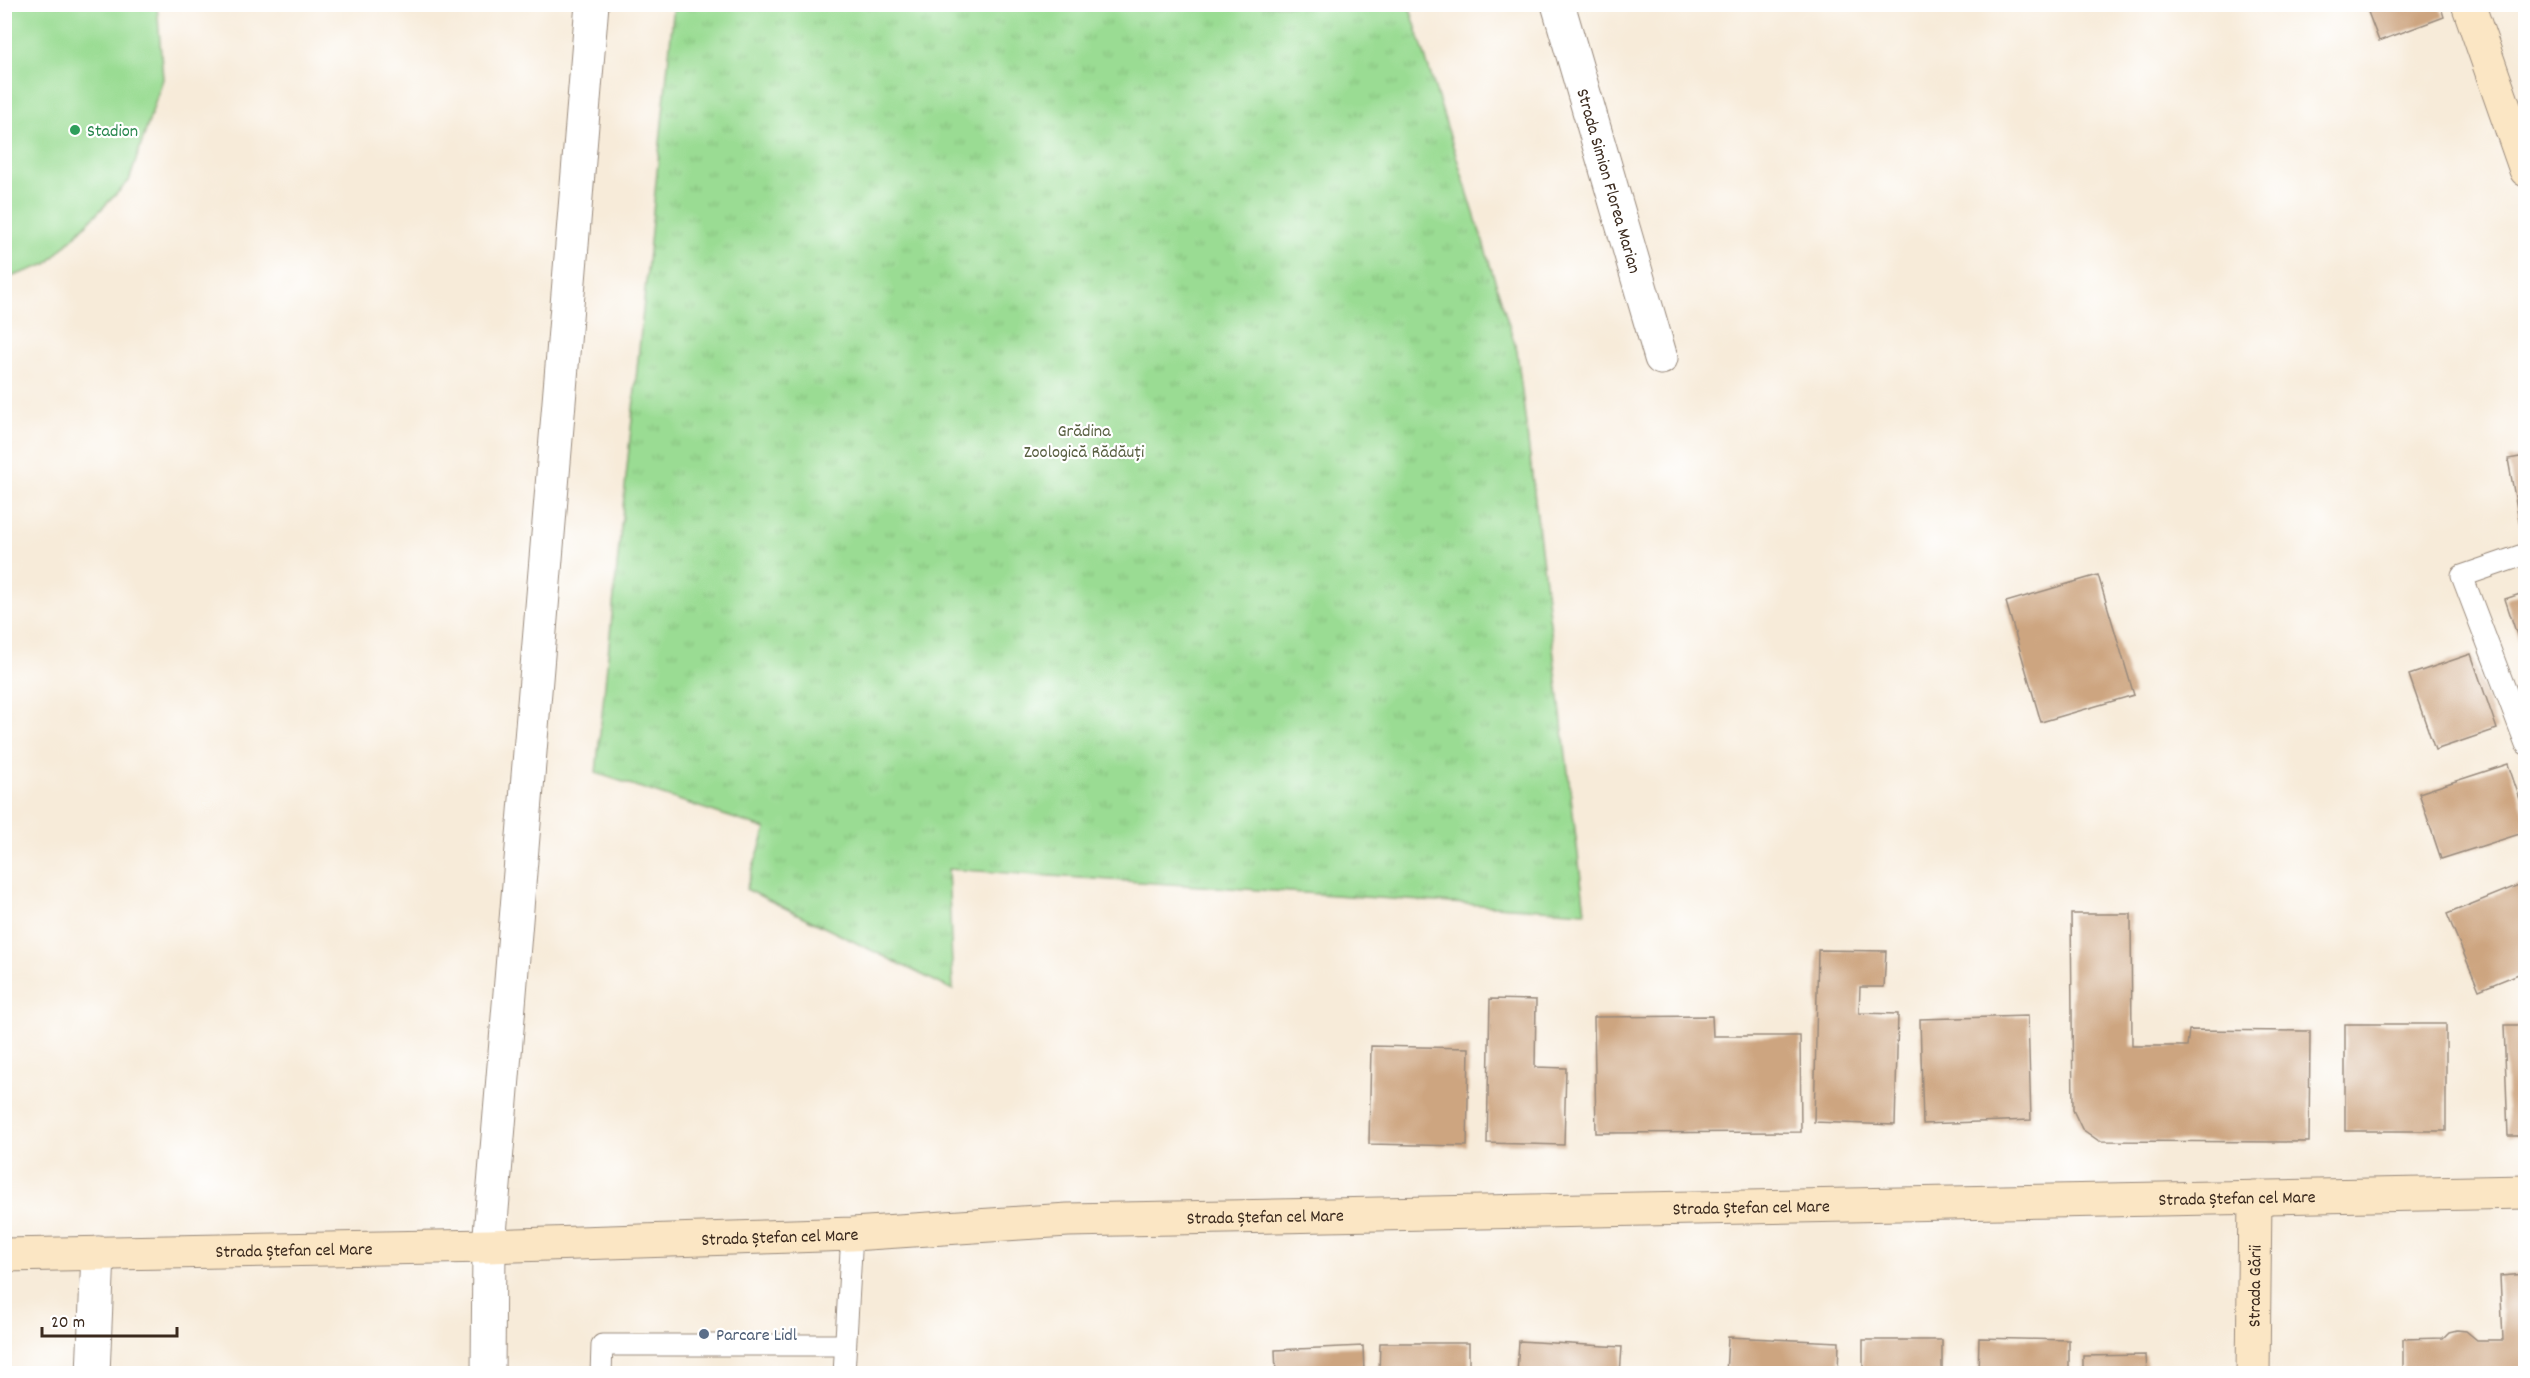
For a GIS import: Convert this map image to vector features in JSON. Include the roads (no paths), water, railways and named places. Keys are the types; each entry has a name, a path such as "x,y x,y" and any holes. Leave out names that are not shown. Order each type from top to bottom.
{"main road":[{"path":"2468,4 2526,170"},
{"name":"Strada Ștefan cel Mare","path":"4,1255 489,1246 852,1234 1068,1220 2526,1192"},
{"name":"Strada Gării","path":"2253,1374 2255,1197"}],"street":[{"path":"488,1374 489,1246 592,4"},
{"name":"Strada Simion Florea Marian","path":"1558,4 1661,358"},
{"path":"93,1374 98,1253"}],"lane":[{"path":"2526,554 2462,576 2526,744"},
{"path":"844,1374 852,1234"},
{"path":"601,1374 602,1345 845,1345"}],"place":[{"name":"Stadion","path":"75,130"},
{"name":"Parcare Lidl","path":"704,1334"}],"park label":[{"name":"Grădina Zoologică Rădăuți","path":"1084,440"}]}
